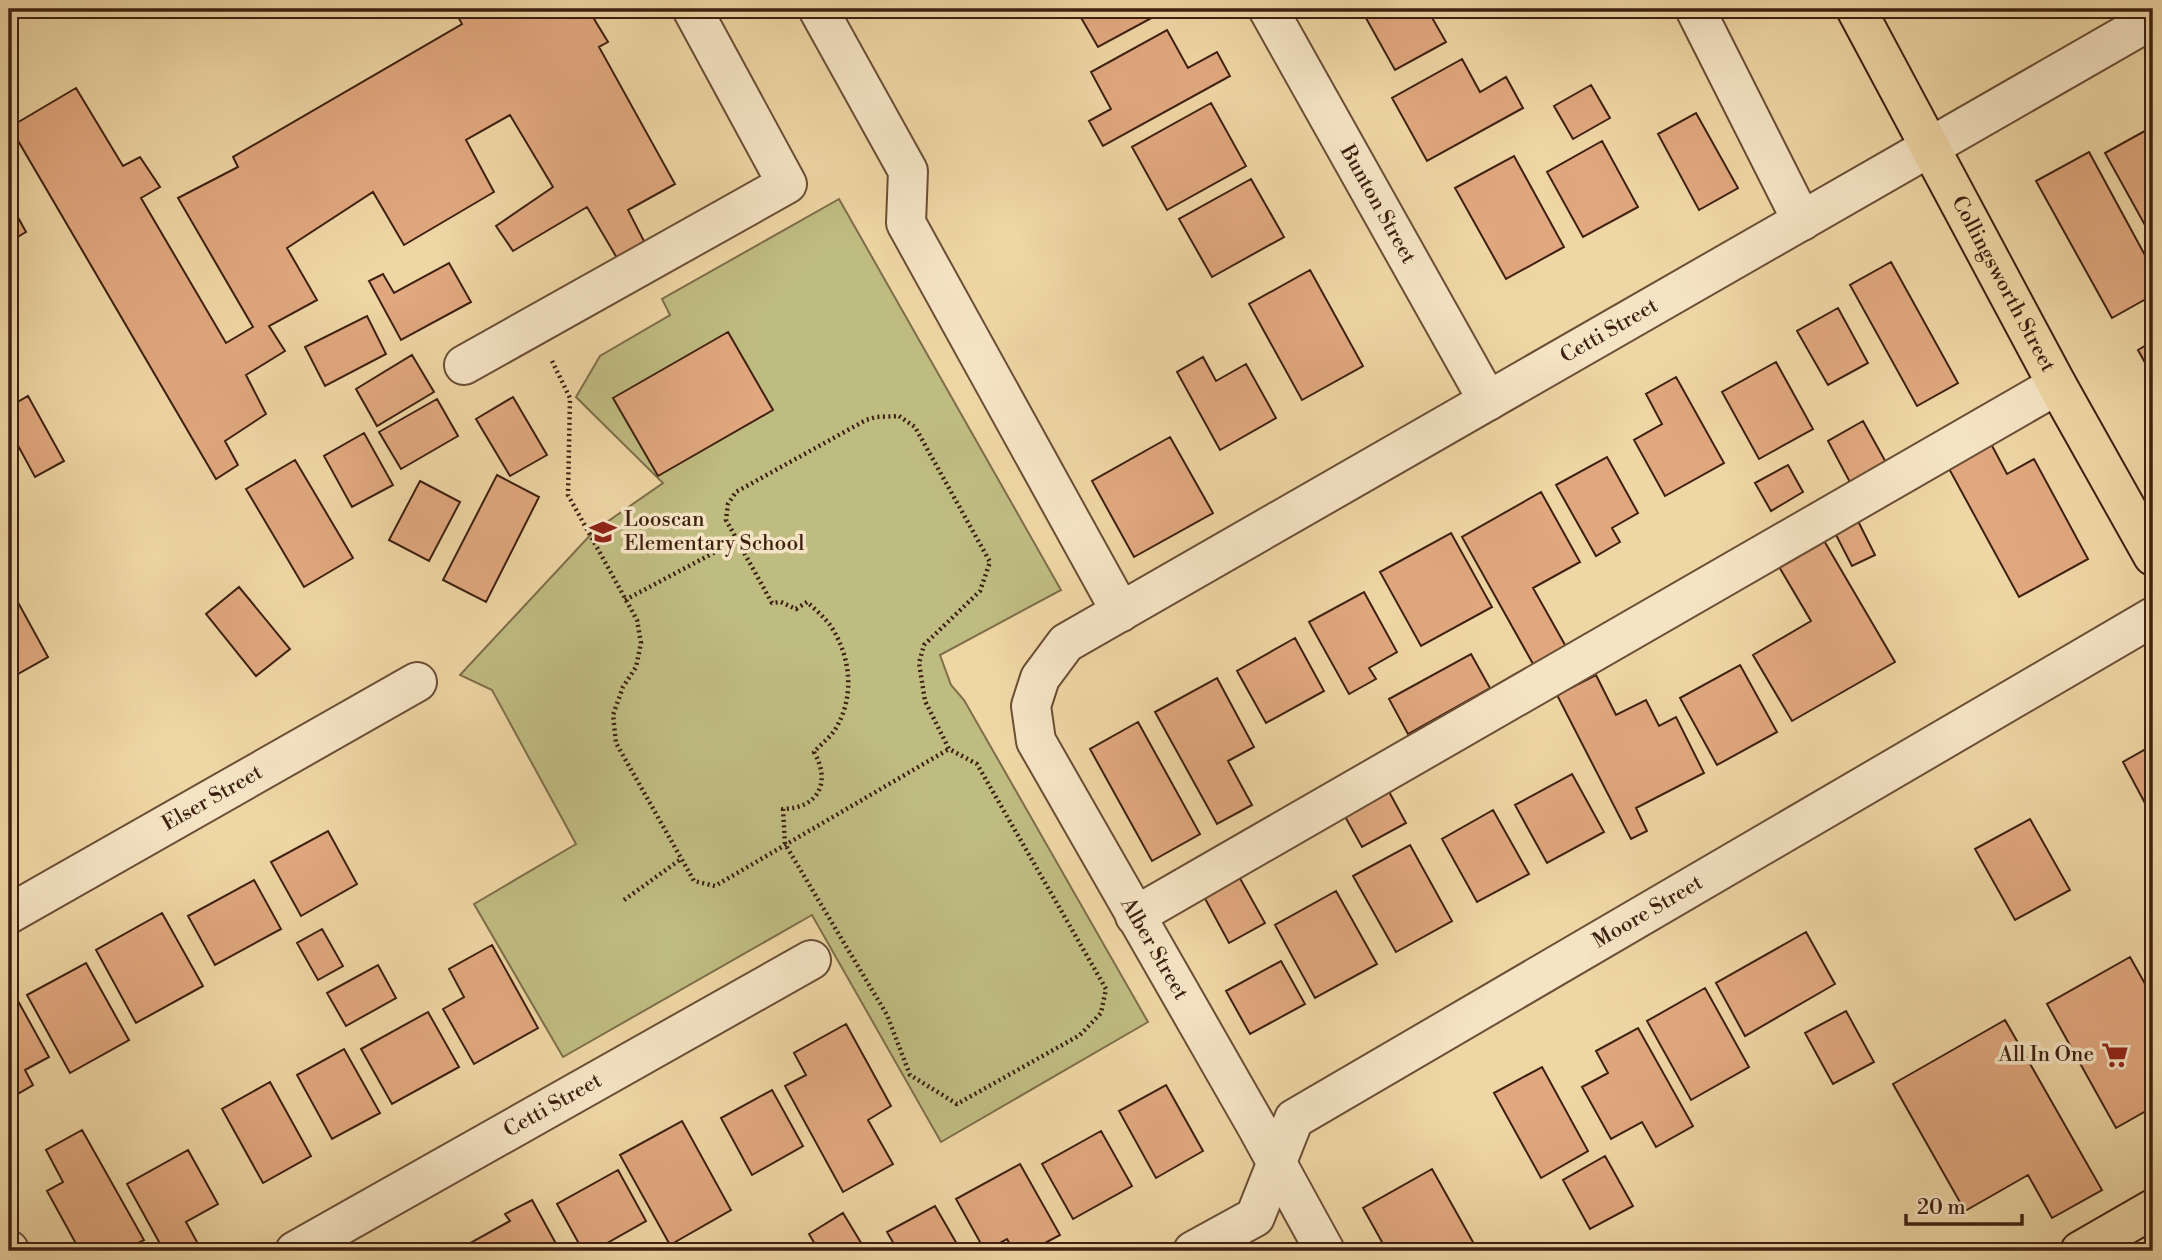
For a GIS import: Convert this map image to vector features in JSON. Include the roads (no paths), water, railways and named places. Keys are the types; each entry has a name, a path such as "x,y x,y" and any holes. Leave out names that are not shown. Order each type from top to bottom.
{"main road":[{"name":"Collingsworth Street","path":"1856,9 2057,385 2153,556"},
{"path":"2080,1251 2153,1209"}],"street":[{"path":"464,365 788,184 692,9"},
{"path":"818,9 908,171 906,223 1121,612"},
{"name":"Bunton Street","path":"1268,9 1488,401"},
{"path":"1695,9 1802,221"},
{"name":"Cetti Street","path":"1066,643 2153,19"},
{"path":"1135,916 2057,385"},
{"name":"Moore Street","path":"1193,1251 1255,1217 1294,1119 2153,617"},
{"name":"Alber Street","path":"1066,643 1040,678 1034,696 1031,706 1036,741 1325,1251"},
{"name":"Elser Street","path":"9,914 416,682"},
{"name":"Cetti Street","path":"295,1251 811,960"}],"place":[{"name":"Looscan Elementary School","path":"603,532"},
{"name":"All In One","path":"2115,1055"}]}
